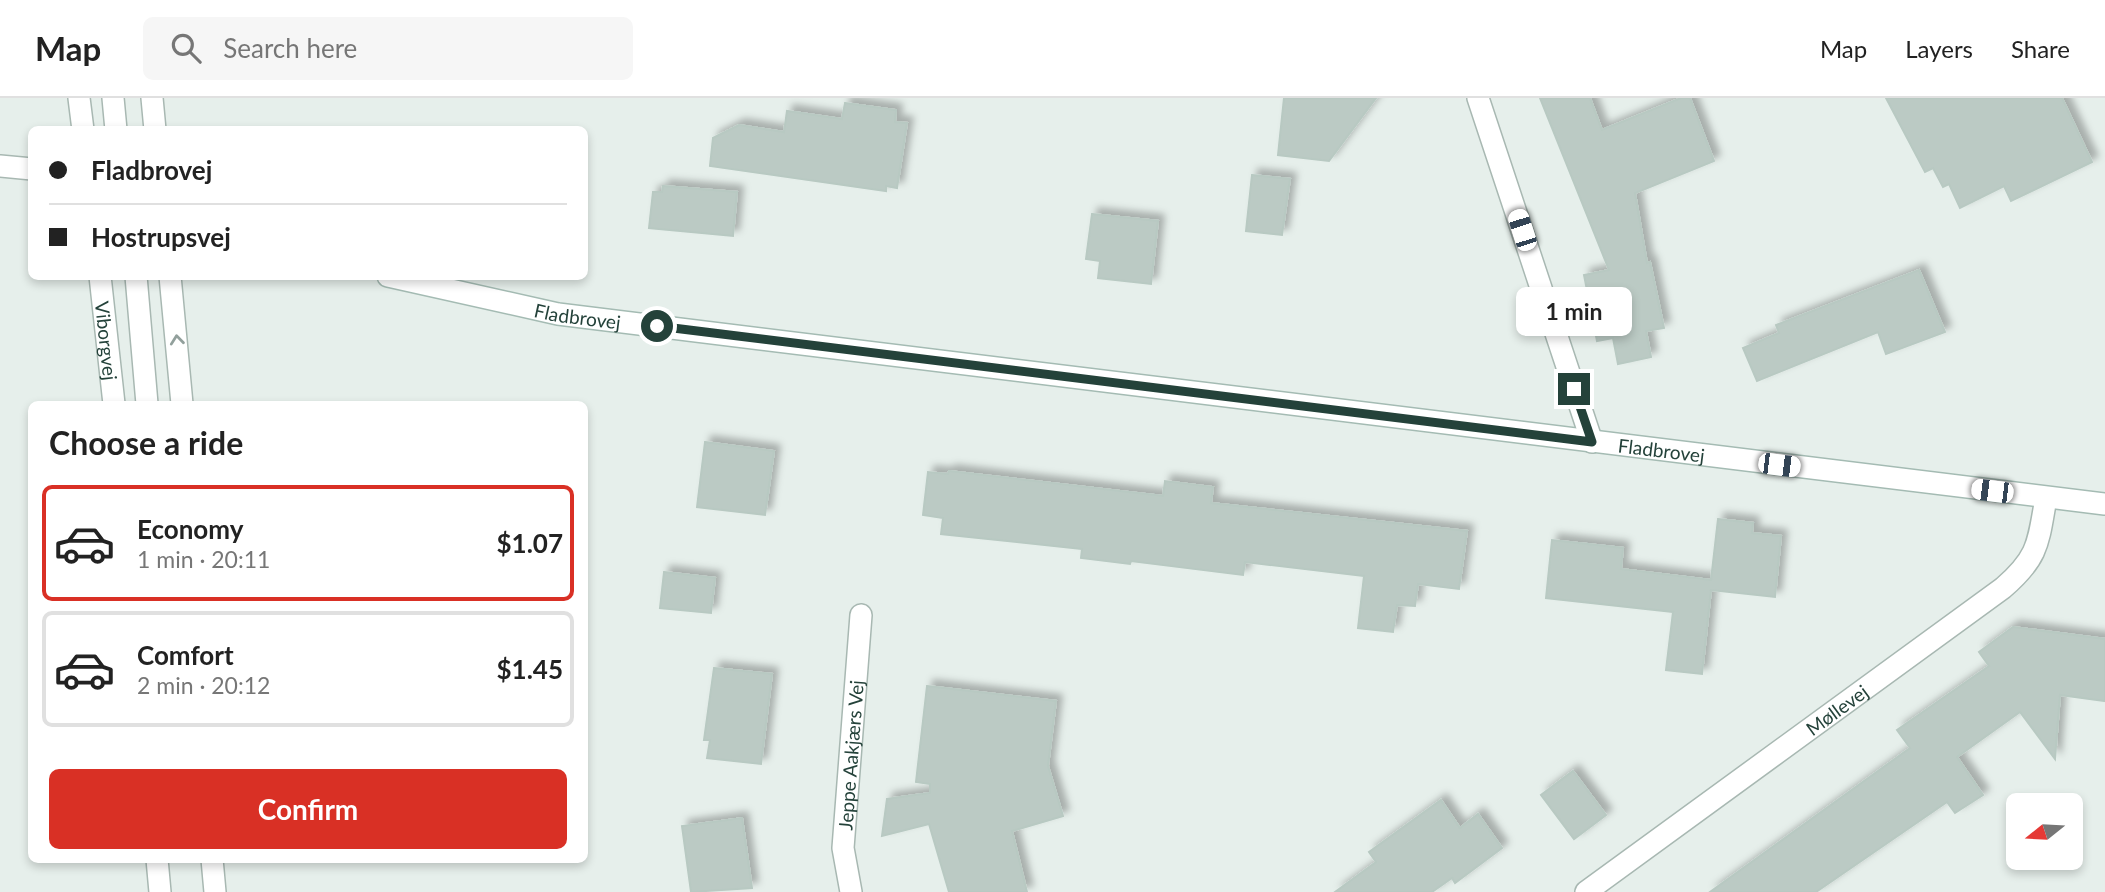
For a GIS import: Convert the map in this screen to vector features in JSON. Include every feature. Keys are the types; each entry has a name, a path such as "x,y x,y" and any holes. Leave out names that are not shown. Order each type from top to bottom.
{"street":[{"path":"79,98 82,126"},
{"path":"113,98 116,126"},
{"path":"152,98 155,126"},
{"path":"1478,98 1592,442"},
{"path":"0,166 28,169"},
{"name":"Viborgvej","path":"100,280 114,401"},
{"path":"136,280 147,401"},
{"path":"170,280 182,401"},
{"name":"Fladbrovej","path":"406,280 558,314 2105,504"},
{"name":"Møllevej","path":"1586,892 2003,588 2024,570 2036,549 2046,498"},
{"name":"Jeppe Aakjærs Vej","path":"851,892 843,848 862,615"},
{"path":"158,863 160,892"},
{"path":"212,863 215,892"}],"building":[{"path":"1284,98 1376,98 1329,161 1278,155"},
{"path":"1540,98 1590,98 1602,130 1681,98 1690,98 1714,161 1635,193 1647,263 1650,262 1664,328 1646,331 1651,357 1618,364 1613,338 1597,341 1584,275 1609,270"},
{"path":"1886,98 2062,98 2092,162 2011,201 2004,186 1960,208 1949,184 1943,187 1933,168 1925,172"},
{"path":"845,103 896,110 895,122 907,123 897,188 886,186 886,191 710,166 713,138 739,125 784,132 787,111 842,119"},
{"path":"1252,175 1290,179 1282,235 1246,231"},
{"path":"663,186 737,192 733,236 649,228 653,192 662,192"},
{"path":"1092,214 1158,221 1151,284 1098,278 1100,261 1086,259"},
{"path":"1919,270 1945,332 1886,354 1878,332 1757,381 1743,348 1779,333 1776,325"},
{"path":"705,442 774,451 765,515 697,507"},
{"path":"949,471 1163,496 1165,481 1213,487 1211,503 1467,531 1459,589 1418,584 1415,606 1397,605 1393,632 1358,628 1364,576 1245,562 1243,575 1131,561 1130,564 1081,558 1082,549 941,534 943,518 923,515 928,472 948,474"},
{"path":"1718,519 1753,523 1752,533 1781,536 1775,597 1711,590 1702,674 1666,670 1673,612 1546,598 1552,540 1623,548 1621,569 1711,580"},
{"path":"664,572 715,578 711,613 660,608"},
{"path":"2013,627 2105,639 2105,701 2060,695 2055,759 2020,712 1957,757 1983,795 1955,813 1947,802 1816,892 1710,892 1910,748 1897,730 1989,666 1979,652"},
{"path":"714,668 772,674 761,764 707,758 710,740 704,740"},
{"path":"927,686 1056,701 1048,766 1063,816 1012,831 1027,892 949,892 929,824 882,836 887,799 930,793 930,784 916,782"},
{"path":"1573,771 1606,815 1574,839 1541,795"},
{"path":"1441,800 1460,828 1478,814 1502,848 1455,883 1452,878 1432,892 1335,892 1376,862 1369,852"},
{"path":"742,818 752,888 691,892 682,826"}],"route":[{"path":"657,326 1592,442 1574,389"}]}
